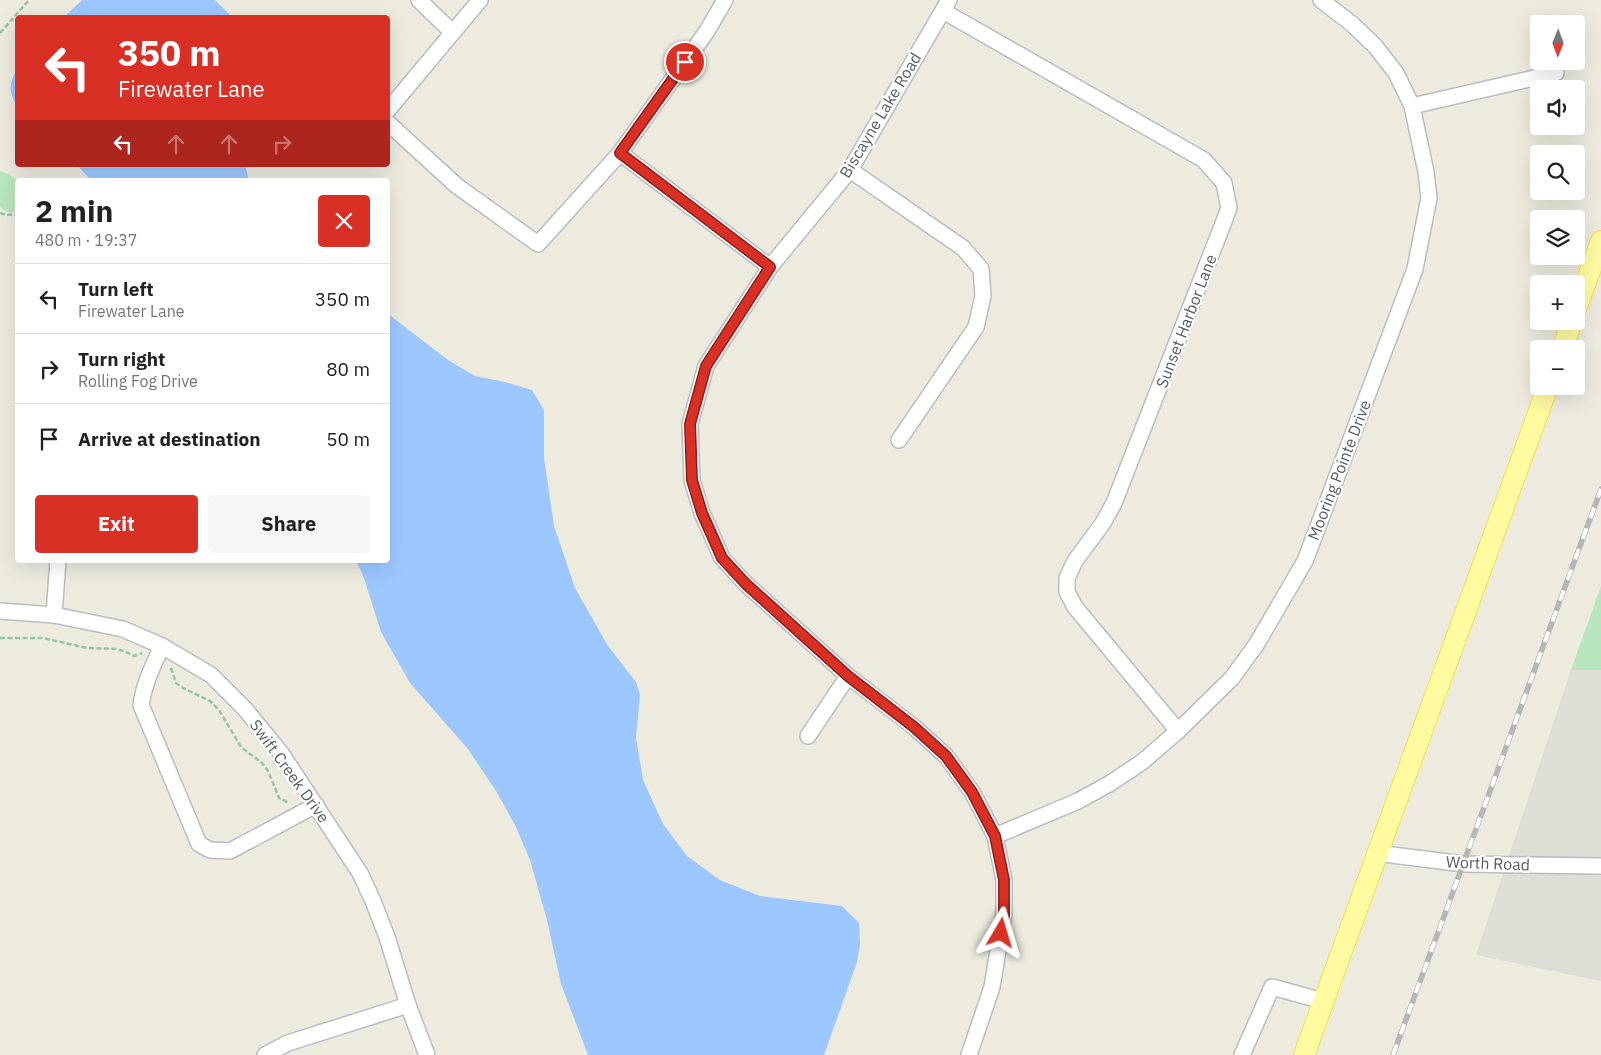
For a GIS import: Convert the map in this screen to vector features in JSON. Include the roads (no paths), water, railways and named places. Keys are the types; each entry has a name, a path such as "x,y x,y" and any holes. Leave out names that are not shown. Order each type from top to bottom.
{"main road":[{"path":"1585,285 1601,241"},
{"path":"1304,1055 1376,853 1545,395"}],"street":[{"path":"419,0 452,32"},
{"path":"390,108 480,0"},
{"path":"390,125 457,186 538,244 620,153 707,31 725,0"},
{"name":"Mooring Pointe Drive","path":"995,836 1078,801 1109,784 1142,762 1178,731 1236,671 1256,645 1305,561 1412,278 1424,231 1429,198 1426,172 1412,106 1396,73 1375,46 1352,24 1321,0"},
{"name":"Biscayne Lake Road","path":"946,6 850,170 770,267 706,366 690,424 692,480 702,513 722,558 746,584 848,676 914,727 946,756 972,792 995,836 1004,880 1004,914 992,988 969,1055"},
{"name":"Sunset Harbor Lane","path":"946,6 1204,160 1224,183 1229,208 1114,503 1103,523 1075,561 1067,578 1067,592 1074,607 1178,731"},
{"path":"1412,106 1556,74"},
{"path":"620,153 770,267"},
{"path":"850,170 963,248 981,269 983,296 976,327 899,440"},
{"path":"54,616 58,563"},
{"name":"Swift Creek Drive","path":"0,611 54,616 123,629 162,646 211,675 246,709 281,753 312,808 360,873 387,937 408,1005 427,1055"},
{"path":"162,646 148,674 141,705 199,844 210,850 230,851 312,808"},
{"path":"808,736 848,676"},
{"name":"Worth Road","path":"1376,853 1464,864 1601,866"},
{"path":"1242,1055 1272,987 1323,1001"},
{"path":"264,1055 288,1043 408,1005"}],"water":[{"path":"82,0 215,0 230,15 66,15"},
{"path":"15,73 15,102 11,92 12,79"},
{"path":"79,167 246,167 248,178 89,178"},
{"path":"390,316 448,360 475,376 532,390 544,410 544,458 554,526 575,588 608,646 636,682 640,695 636,738 643,780 663,824 687,856 720,880 760,896 842,906 859,923 860,945 857,962 824,1055 588,1055 561,984 547,920 530,860 515,825 496,791 468,749 410,683 381,632 357,563 390,563"}],"railway":[{"path":"1393,1055 1601,489"}]}
